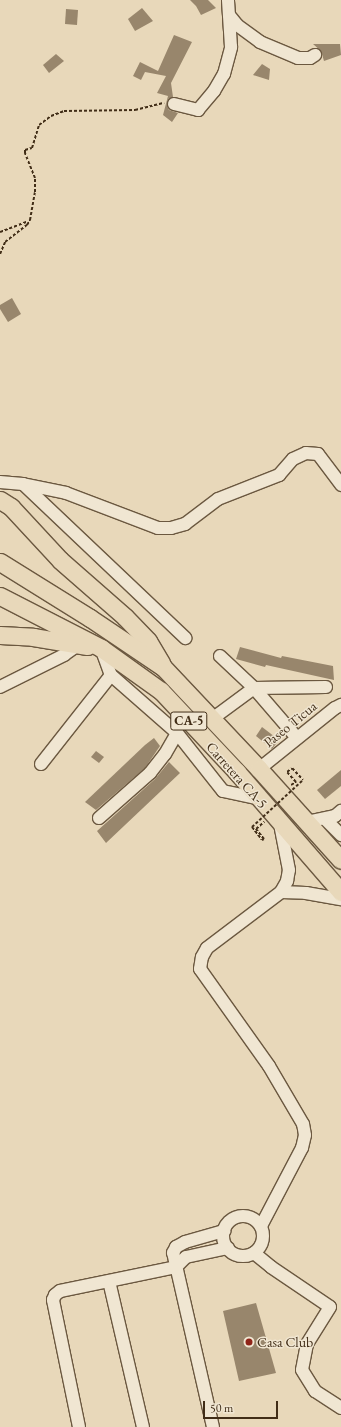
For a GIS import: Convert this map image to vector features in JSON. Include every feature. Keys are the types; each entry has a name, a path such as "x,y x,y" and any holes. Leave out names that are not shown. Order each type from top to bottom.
{"highway":[{"path":"0,500 11,507 60,560 125,617 148,642 163,667"},
{"name":"Carretera CA-5","path":"0,562 90,618 163,667 259,769 341,860"},
{"name":"Carretera CA-5","path":"0,596 101,648 161,691 260,799 340,898"},
{"path":"0,635 33,637 101,648"}],"street":[{"path":"174,104 198,110 214,91 224,74 231,47 228,0"},
{"path":"229,15 237,25 260,42 298,58 310,58 315,55"},
{"path":"0,482 23,484 66,493 158,528 172,528 185,524 218,498 279,475 292,459 306,453 318,454 341,485"},
{"path":"23,484 185,638"},
{"path":"0,688 64,655 79,644"},
{"path":"101,648 112,675 177,733 222,791 260,799"},
{"path":"220,656 254,688 297,738"},
{"path":"41,764 112,675"},
{"path":"212,719 254,688 326,687"},
{"name":"Paseo Ticua","path":"259,769 335,708 341,705"},
{"path":"99,818 150,773 165,754 177,733"},
{"path":"306,822 335,816 341,811"},
{"path":"324,818 341,835"},
{"path":"261,1226 302,1148 305,1135 303,1124 269,1066 200,969 202,957 207,948 281,892 287,881 289,870 280,824"},
{"path":"281,892 306,893 340,898"},
{"path":"248,1216 256,1220 261,1226 264,1233 260,1248 254,1253 246,1256 238,1255 228,1248 223,1239 227,1224 233,1218 248,1216"},
{"path":"213,1427 173,1253 176,1247 185,1242 224,1231"},
{"path":"79,1427 53,1300 55,1295 60,1291 176,1267 186,1258 228,1248"},
{"path":"254,1253 271,1267 330,1306 307,1344 302,1370 315,1391 341,1408"},
{"path":"109,1281 143,1427"}],"path":[{"path":"0,254 5,242 27,225 30,220 35,192 35,178 24,153 25,150 32,148 39,125 51,116 64,111 135,110 159,103 174,104"},
{"path":"0,232 30,220"},
{"path":"256,829 264,839 262,840 252,827 303,780 292,768 287,772 296,782"}],"building":[{"path":"190,0 208,0 216,8 201,15 196,6"},
{"path":"142,8 153,21 135,31 128,19"},
{"path":"66,9 78,10 77,25 65,24"},
{"path":"174,35 192,42 171,83 173,97 168,99 167,106 169,110 178,113 172,122 163,115 168,96 157,93 166,76 145,72 141,80 133,76 140,62 158,71"},
{"path":"313,44 340,44 341,55 324,61 321,51"},
{"path":"56,54 64,61 49,73 43,65"},
{"path":"262,64 270,69 269,80 253,75"},
{"path":"12,298 21,314 8,322 0,309 0,305"},
{"path":"240,647 281,658 282,656 333,666 334,680 266,665 265,667 236,659"},
{"path":"262,727 279,740 272,749 256,736"},
{"path":"154,738 160,746 145,768 96,810 85,802 145,745"},
{"path":"96,751 104,757 99,763 91,757"},
{"path":"169,762 180,773 106,843 97,831 155,779"},
{"path":"341,770 341,786 325,799 317,790"},
{"name":"Casa Club","path":"256,1303 276,1373 239,1381 223,1311"}],"place":[{"name":"Casa Club","path":"249,1342"}]}
